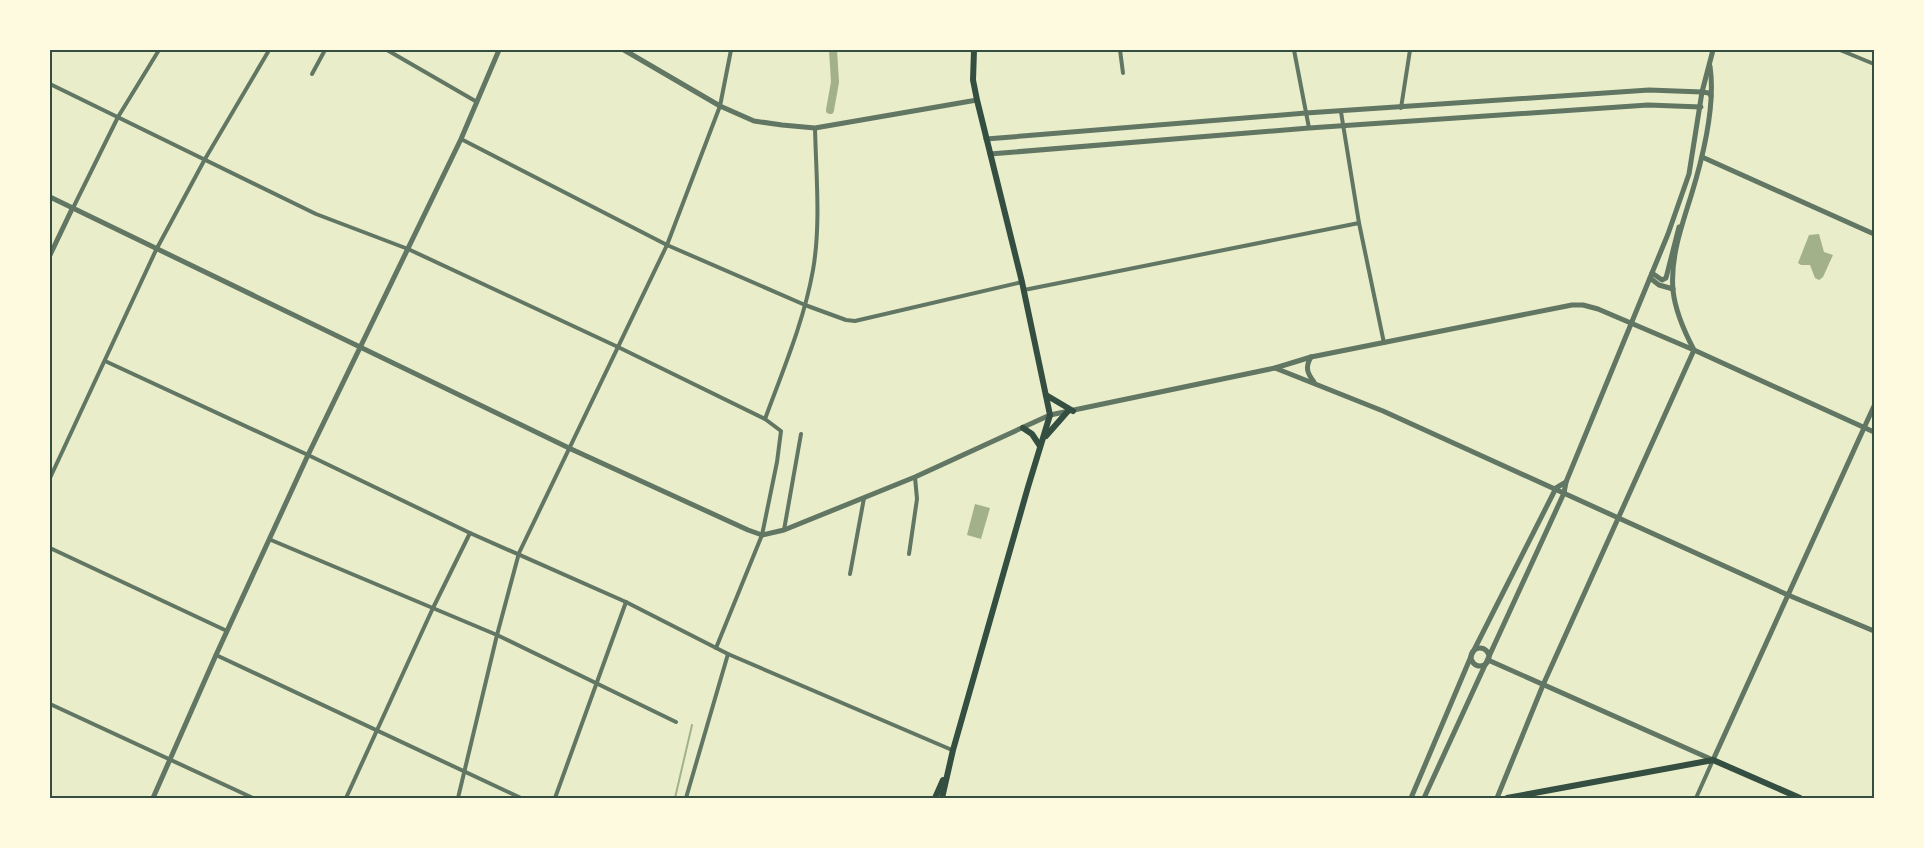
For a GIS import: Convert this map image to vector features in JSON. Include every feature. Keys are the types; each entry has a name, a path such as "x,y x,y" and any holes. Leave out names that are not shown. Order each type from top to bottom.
{"main road":[{"path":"942,798 953,750 1050,415 1022,282 973,80 974,50"},
{"path":"1041,444 1070,411 1046,395"},
{"path":"1023,428 1041,444"},
{"path":"1508,798 1713,760 1800,798"},
{"path":"935,798 949,765"}],"street":[{"path":"50,255 118,117 159,50"},
{"path":"312,74 325,50"},
{"path":"387,50 477,102"},
{"path":"153,798 308,455 461,139 498,50"},
{"path":"624,50 720,106 754,121 815,128 977,99"},
{"path":"458,798 519,553 667,245 720,106 731,50"},
{"path":"1120,50 1123,73"},
{"path":"1294,50 1309,128"},
{"path":"1401,108 1410,50"},
{"path":"1424,798 1564,493 1566,482 1651,275 1689,174 1702,92 1713,50"},
{"path":"1840,50 1875,64"},
{"path":"50,478 156,250 205,159 268,52"},
{"path":"1694,350 1683,328 1673,289 1675,260 1684,215 1702,157 1712,87 1710,61"},
{"path":"50,84 316,214 408,249 618,347 765,419 781,431 762,535 716,648"},
{"path":"986,139 1306,113 1649,90 1702,92 1709,93 1711,96"},
{"path":"990,154 1309,128 1648,105 1701,107"},
{"path":"1341,112 1359,223 1384,344"},
{"path":"765,419 805,305 813,268 815,128"},
{"path":"1034,136 1035,150"},
{"path":"461,139 667,245 805,305 846,320 855,321 1022,282"},
{"path":"1702,157 1875,234"},
{"path":"50,197 571,448 762,535 784,530 915,477 1050,415 1275,368 1311,357 1572,305 1590,307 1694,350 1875,432"},
{"path":"1651,275 1659,279 1666,278 1678,229 1684,215"},
{"path":"1023,290 1359,223"},
{"path":"1651,275 1659,285 1673,289"},
{"path":"1497,798 1543,685 1694,350"},
{"path":"1311,357 1307,372 1314,383"},
{"path":"105,361 470,533 626,602 728,654 953,750"},
{"path":"1275,368 1556,489 1788,595 1875,631"},
{"path":"1696,798 1875,406"},
{"path":"784,530 801,434"},
{"path":"909,554 917,500 915,477"},
{"path":"1411,798 1472,654 1556,489 1566,482"},
{"path":"850,574 864,498"},
{"path":"346,798 470,533"},
{"path":"271,540 432,610 497,635 676,722"},
{"path":"50,548 228,631"},
{"path":"555,798 626,602"},
{"path":"1477,648 1484,648 1488,654 1488,660 1483,665 1476,665 1473,663 1472,654 1477,648"},
{"path":"686,798 711,705 728,654"},
{"path":"216,655 464,773 522,798"},
{"path":"1488,660 1713,760"},
{"path":"50,704 254,798"}],"shaded area":[{"path":"1819,234 1824,252 1833,255 1823,277 1819,280 1815,278 1810,265 1798,263 1809,235"},
{"path":"975,504 990,508 981,539 967,535"}],"waterway":[{"path":"830,110 835,82 833,50"},
{"path":"675,798 692,725"}]}
